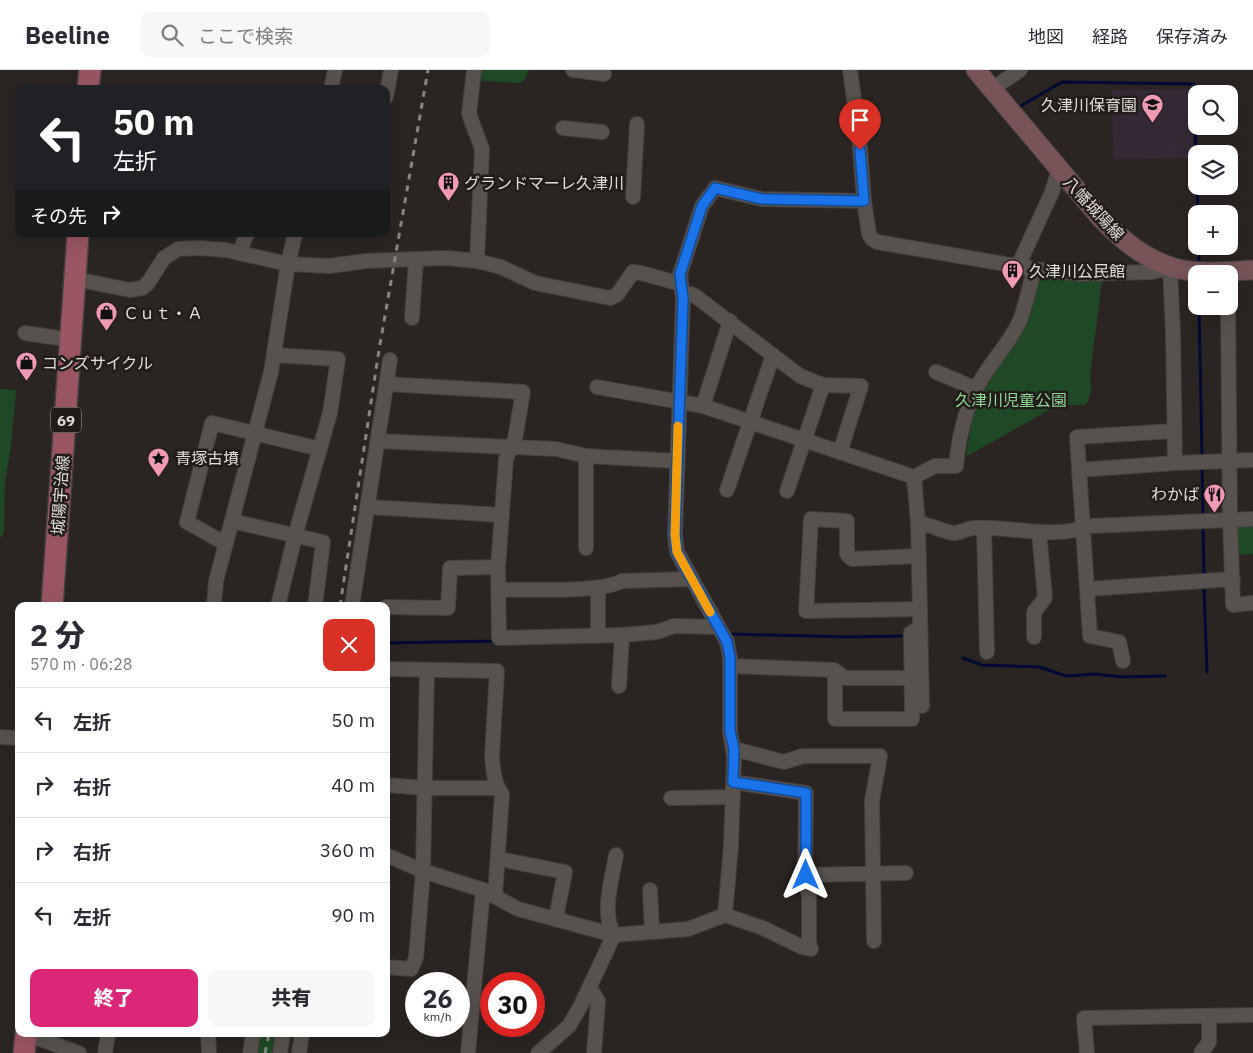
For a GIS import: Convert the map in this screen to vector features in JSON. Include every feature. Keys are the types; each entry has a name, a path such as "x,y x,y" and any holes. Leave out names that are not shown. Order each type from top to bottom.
{"main road":[{"path":"88,85 90,70"},
{"name":"八幡城陽線","path":"976,70 1119,238 1138,252 1170,268 1188,271"},
{"name":"城陽宇治線","path":"52,602 78,237"},
{"name":"八幡城陽線","path":"1238,271 1253,270"},
{"path":"24,1053 26,1037"}],"street":[{"path":"332,85 335,70"},
{"path":"388,85 391,70"},
{"path":"474,70 469,114 482,149 477,261"},
{"path":"574,70 604,74"},
{"path":"850,70 859,136 864,201 869,234 872,239 877,242 1018,266 1081,274 1152,272 1170,268 1173,334 1174,463"},
{"path":"992,89 1020,70"},
{"path":"633,196 637,124"},
{"path":"563,128 602,132"},
{"path":"1018,266 1052,192 1059,169"},
{"path":"725,915 731,846 734,749 730,731 730,666 727,642 677,552 675,535 682,288 680,274 702,206 715,188 762,199 864,201"},
{"path":"239,253 246,237"},
{"path":"214,602 216,580 271,372 288,264 294,237"},
{"path":"75,279 130,290 142,288 148,283 164,258 178,248 226,250 288,264 329,266 366,261 416,259 447,258 477,261 500,267 535,283 610,298 618,295 633,272 641,273 694,294 800,376 823,385 861,386 840,452"},
{"path":"412,318 416,259"},
{"path":"597,387 703,406 914,477 935,466 956,466 958,439 966,412 984,374 1020,321 1034,268"},
{"path":"1228,315 1230,520 1233,604 1253,603"},
{"path":"703,406 730,321"},
{"path":"25,334 71,340"},
{"path":"274,355 338,359 330,413 295,536 279,602"},
{"path":"727,490 774,355"},
{"path":"353,602 390,360"},
{"path":"936,372 977,389"},
{"path":"387,384 523,392 515,440 506,459 498,567 499,638 622,635 657,632 674,626 718,627"},
{"path":"787,491 823,385"},
{"path":"226,544 187,522 212,423 320,449"},
{"path":"1123,661 1119,642 1090,636 1076,437 1174,431"},
{"path":"378,441 556,449 586,456 677,461"},
{"path":"586,456 586,548"},
{"path":"1079,470 1174,463 1253,460"},
{"path":"914,477 918,524 922,706"},
{"path":"368,507 502,515"},
{"path":"919,556 852,559 847,554 847,521 811,519 806,611 920,610"},
{"path":"918,524 926,524 954,533 972,528 1039,532 1090,526 1253,519"},
{"path":"232,521 324,542 316,602"},
{"path":"984,528 987,652"},
{"path":"1034,637 1034,612 1045,598 1039,532"},
{"path":"390,607 448,608 450,568 498,567"},
{"path":"499,590 598,588 615,586 622,581 692,579"},
{"path":"1087,589 1233,579"},
{"path":"598,588 598,636"},
{"path":"619,686 622,635"},
{"path":"730,666 834,670 845,678 921,672"},
{"path":"390,669 497,671 492,756 493,769 498,788 502,794 499,859 489,893 468,1053"},
{"path":"390,967 411,969 416,958 423,871 427,670"},
{"path":"839,674 835,678 835,719 912,720 921,672"},
{"path":"0,737 15,738"},
{"path":"734,749 784,762 803,756 880,756 872,802 874,941"},
{"path":"390,857 423,871 489,893 518,909 614,935 688,929 725,915 763,928 802,947 811,949 809,896 806,875 806,793 733,782"},
{"path":"390,785 424,788 498,788"},
{"path":"671,798 733,797"},
{"path":"614,935 610,928 608,906 616,855"},
{"path":"499,859 565,872 556,918"},
{"path":"806,875 906,873"},
{"path":"650,890 652,932"},
{"path":"538,1053 569,1026 590,988 614,935"},
{"path":"590,988 598,1001 594,1053"},
{"path":"1088,1053 1084,1018 1253,1015"},
{"path":"1201,1053 1209,1042 1209,1016"},
{"path":"34,1037 79,1053"},
{"path":"105,1053 108,1037"},
{"path":"208,1037 208,1053"},
{"path":"250,1053 253,1037"},
{"path":"280,1053 283,1037"},
{"path":"299,1053 302,1037"}],"shaded area":[{"name":"久津川保育園","path":"1188,89 1188,135 1193,135 1193,145 1188,145 1188,158 1113,159 1112,90"}],"green space":[{"path":"478,70 529,70 525,79 520,83 483,81 478,76"},
{"name":"久津川児童公園","path":"1046,277 1102,281 1088,402 1084,405 1058,405 967,456 972,419 1034,284"},
{"path":"0,389 16,390 11,446 5,482 4,533 0,538"},
{"path":"1253,522 1253,554 1234,555 1234,523"},
{"path":"256,1037 275,1037 272,1053 253,1053"}],"waterway":[{"path":"1019,107 1062,82 1194,84 1196,145"},
{"path":"1197,195 1198,205"},
{"path":"1199,255 1199,263"},
{"path":"1199,315 1202,456"},
{"path":"1202,466 1203,517"},
{"path":"1203,528 1204,577"},
{"path":"1204,588 1207,672"},
{"path":"729,634 847,637 906,636"},
{"path":"390,643 496,641"},
{"path":"963,658 982,665 1039,667 1066,676 1095,674 1122,677 1165,676"}],"railway":[{"path":"341,602 379,350 428,70"},
{"path":"265,1053 268,1037"}],"slow traffic":[{"path":"678,426 675,535 677,552 710,612"}],"place":[{"name":"久津川保育園","path":"1153,124"},
{"name":"グランドマーレ久津川","path":"448,202"},
{"name":"久津川公民館","path":"1013,290"},
{"name":"Ｃｕｔ・Ａ","path":"107,332"},
{"name":"コンズサイクル","path":"26,382"},
{"name":"青塚古墳","path":"159,477"},
{"name":"わかば","path":"1215,513"}],"route":[{"path":"806,875 806,793 733,782 734,749 730,731 730,657 727,642 677,552 675,535 683,299 680,274 702,206 715,188 762,199 864,201 860,150"}]}
